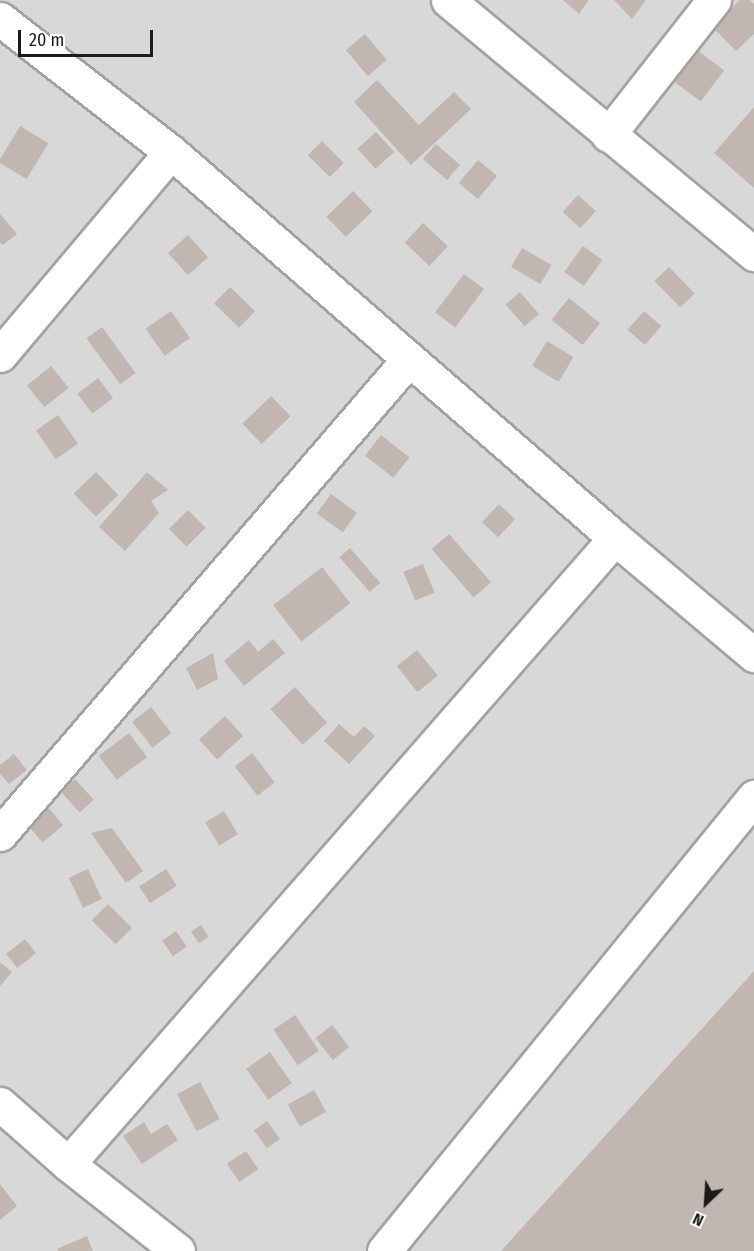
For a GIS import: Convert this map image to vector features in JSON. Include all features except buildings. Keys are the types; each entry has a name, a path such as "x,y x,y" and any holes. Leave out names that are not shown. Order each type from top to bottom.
{"street":[{"path":"448,0 754,254"},
{"path":"608,135 714,0"},
{"path":"0,19 171,152 615,538 754,655"},
{"path":"0,355 171,152"},
{"path":"0,834 409,359"},
{"path":"68,1164 615,538"},
{"path":"384,1251 754,797"},
{"path":"0,1104 68,1164 178,1251"}],"shaded area":[{"path":"0,0 754,0 754,1251 0,1251"}]}
